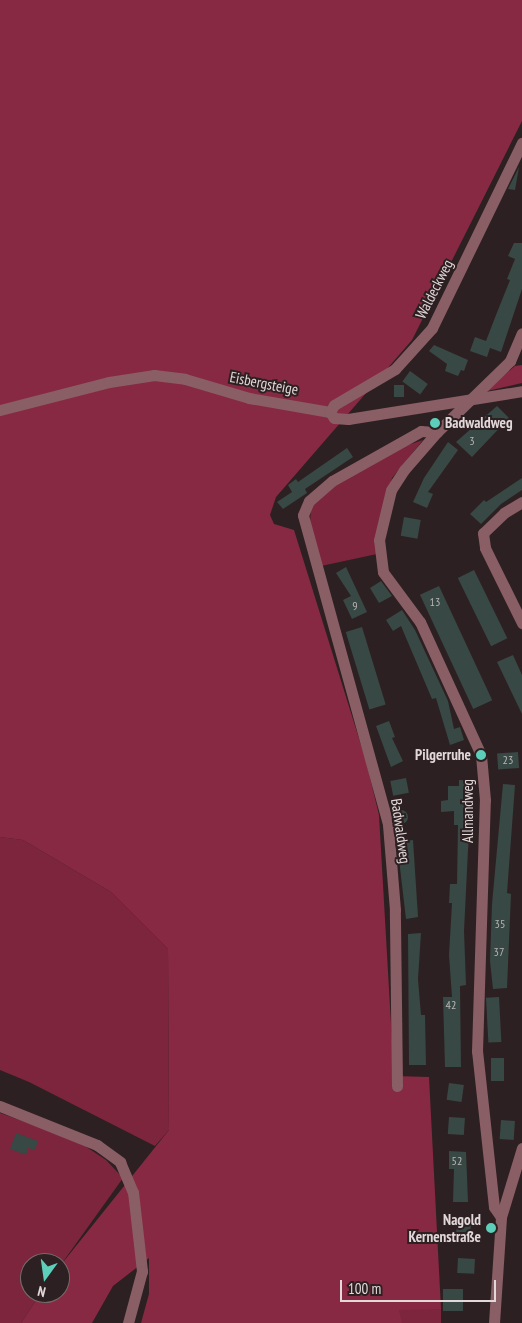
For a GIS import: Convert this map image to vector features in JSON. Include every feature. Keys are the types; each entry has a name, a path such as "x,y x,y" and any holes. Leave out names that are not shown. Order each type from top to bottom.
{"street":[{"name":"Waldeckweg","path":"330,412 334,405 395,369 432,328 522,143"},
{"path":"516,360 522,333"},
{"name":"Allmandweg","path":"501,1217 494,1207 477,1051 486,800 481,755 420,622 384,572 379,540 391,490 437,432 470,399 516,360"},
{"name":"Eisbergsteige","path":"0,410 109,382 154,375 185,379 249,398 330,412 334,418 348,419 522,391"},
{"name":"Badwaldweg","path":"397,1086 395,910 388,824 303,515 309,501 332,481 421,432 437,432"},
{"path":"522,502 504,513 483,533 485,548 522,623"},
{"path":"0,1106 97,1145 120,1162 133,1192 142,1271 128,1323"},
{"path":"494,1323 501,1217 522,1148"}],"shaded area":[{"path":"0,0 522,0 522,121 412,340 276,497 270,515 274,524 294,530 366,761 379,815 394,1076 429,1077 441,1309 399,1310 402,1323 141,1323 149,1294 149,1258 113,1286 92,1323 21,1323 34,1303 70,1303 70,1254 169,1130 168,949 111,892 23,840 0,837"},
{"path":"522,365 522,383 483,392 515,366"},
{"path":"423,440 392,478 377,554 321,566 310,523 311,508 320,494 405,446"},
{"path":"0,837 23,840 111,892 168,949 169,1130 155,1146 29,1082 0,1070"},
{"path":"0,1113 76,1140 106,1160 123,1178 69,1253 20,1253 20,1303 34,1303 21,1323 0,1323"},
{"path":"399,1309 441,1309 441,1323 399,1323"}],"building":[{"path":"519,167 515,190 508,189"},
{"path":"514,243 522,243 522,289 501,352 490,348 487,357 470,351 475,337 486,341 510,280 507,279 515,259 508,256"},
{"path":"434,345 468,360 464,371 461,370 458,376 445,371 447,364 429,351"},
{"path":"410,371 428,384 420,394 402,382"},
{"path":"394,385 404,385 404,397 394,397"},
{"path":"497,406 509,418 472,457 456,442"},
{"path":"448,442 458,450 428,492 433,494 427,508 413,502 424,478"},
{"path":"347,448 353,457 305,489 307,493 283,509 277,502 292,492 288,485 296,479 298,482"},
{"path":"522,478 522,490 501,504 481,524 470,514 484,500 486,502"},
{"path":"404,517 421,520 417,539 401,536"},
{"path":"346,567 367,612 352,619 343,600 351,596 336,573"},
{"path":"474,570 507,638 491,646 458,578"},
{"path":"381,581 392,596 379,603 370,588"},
{"path":"439,586 492,700 473,709 420,595"},
{"path":"402,610 415,630 448,701 454,729 460,727 464,740 450,745 436,698 432,699 401,626 393,631 386,620"},
{"path":"362,627 386,704 369,709 346,632"},
{"path":"513,655 522,675 522,714 497,662"},
{"path":"389,721 395,737 392,738 403,761 391,767 376,726"},
{"path":"518,752 519,768 498,769 497,753"},
{"path":"406,778 409,793 393,796 390,781"},
{"path":"459,780 473,781 474,825 470,825 468,850 464,931 466,985 460,986 461,1067 445,1067 443,997 452,997 449,955 452,903 449,903 450,884 457,884 458,825 454,825 454,811 441,812 441,801 448,800 448,786 459,786"},
{"path":"503,784 515,785 507,893 511,894 507,988 493,989 490,961 492,904"},
{"path":"398,810 404,810 408,817 404,824 398,824 394,820 394,814"},
{"path":"413,840 418,917 406,919 397,842"},
{"path":"421,933 418,979 421,1015 425,1015 426,1065 409,1065 408,934"},
{"path":"499,997 501,1042 488,1043 486,998"},
{"path":"491,1058 504,1058 504,1081 491,1081"},
{"path":"449,1083 464,1085 461,1102 447,1100"},
{"path":"449,1117 465,1118 464,1135 448,1134"},
{"path":"501,1120 515,1121 514,1140 500,1139"},
{"path":"16,1133 38,1141 35,1150 28,1148 26,1155 10,1149"},
{"path":"449,1151 466,1152 468,1202 453,1202 454,1169 449,1169"},
{"path":"458,1218 472,1220 470,1236 456,1234"},
{"path":"458,1258 475,1259 474,1274 457,1273"},
{"path":"443,1289 463,1289 463,1311 443,1311"}],"place":[{"name":"Badwaldweg","path":"435,423"},
{"name":"Pilgerruhe","path":"481,755"},
{"name":"Nagold Kernenstraße","path":"491,1228"}]}
